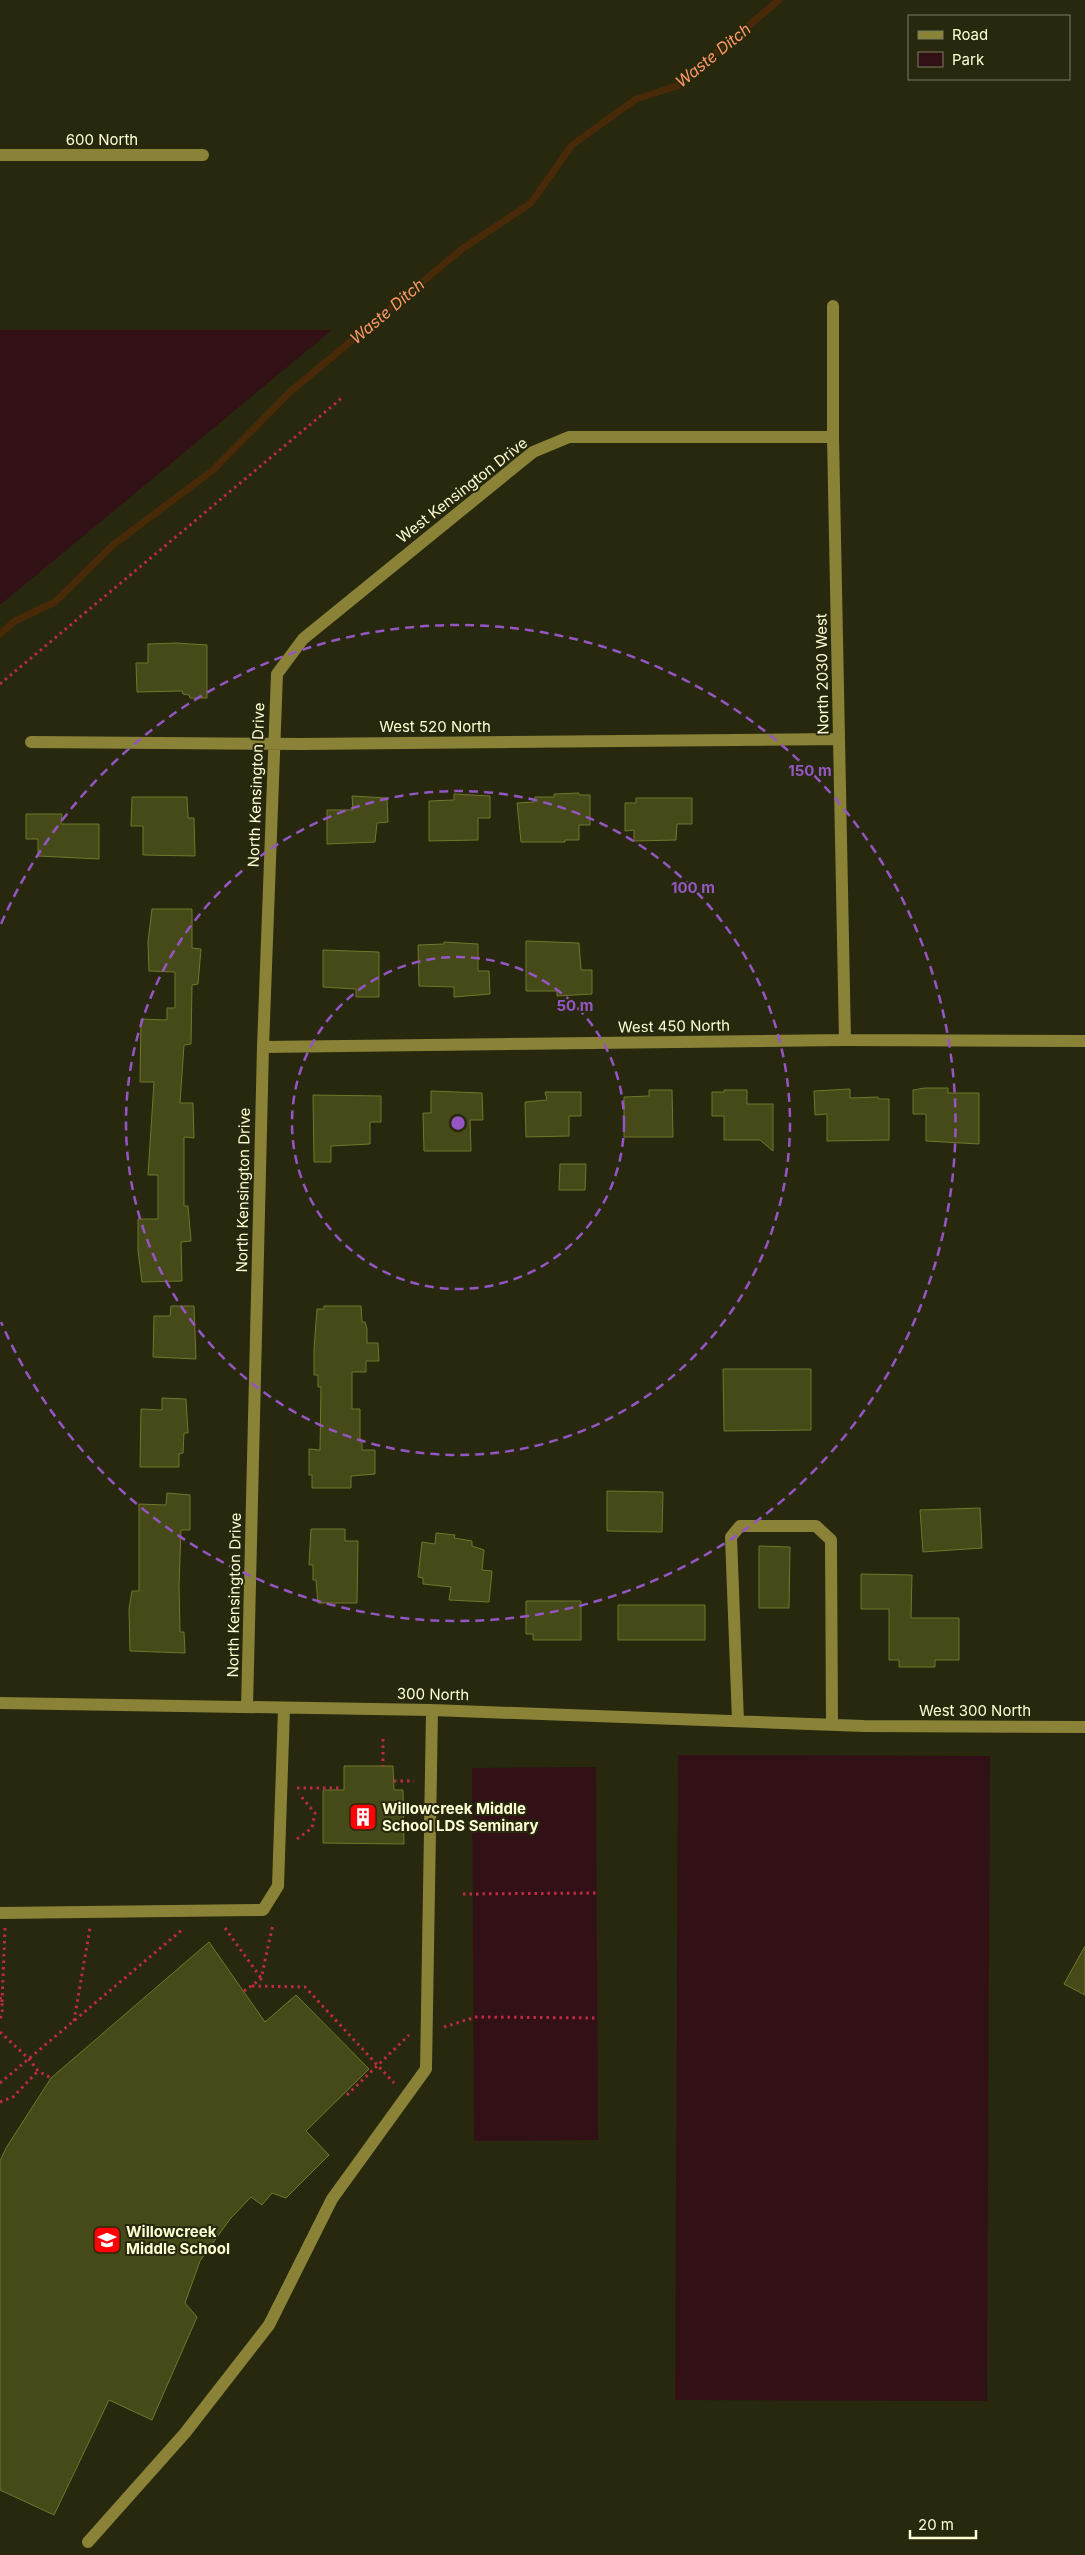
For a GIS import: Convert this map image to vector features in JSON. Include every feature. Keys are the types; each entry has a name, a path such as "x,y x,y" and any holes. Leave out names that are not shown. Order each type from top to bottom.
{"street":[{"name":"600 North","path":"0,155 204,155"},
{"name":"North 2030 West","path":"833,306 833,437 845,1040"},
{"name":"West Kensington Drive","path":"277,674 303,639 533,452 569,437 833,437"},
{"name":"North Kensington Drive","path":"247,1707 263,1048 277,674"},
{"name":"West 520 North","path":"31,742 273,744 839,739"},
{"name":"West 450 North","path":"263,1048 845,1040 1085,1041"},
{"path":"738,1722 731,1537 740,1526 816,1526 831,1540 832,1725"},
{"name":"300 North","path":"0,1703 432,1710 864,1726"},
{"path":"2,1919 263,1910 278,1886 284,1709"},
{"path":"88,2542 185,2434 269,2325 332,2199 426,2069 432,1710"},
{"name":"West 300 North","path":"864,1726 1085,1727"}],"path":[{"path":"0,684 343,397"},
{"path":"383,1739 384,1766"},
{"path":"294,1842 312,1828 315,1813 294,1788 342,1788"},
{"path":"463,1894 597,1893"},
{"path":"74,2021 91,1918"},
{"path":"0,2020 2,2008 2,1919"},
{"path":"244,1992 261,1979 273,1921"},
{"path":"0,2083 189,1923"},
{"path":"222,1925 261,1979"},
{"path":"252,1986 305,1987 406,2097"},
{"path":"0,1997 2,2002"},
{"path":"444,2027 476,2017 597,2018"},
{"path":"347,2095 413,2031"},
{"path":"0,2032 30,2058 38,2071 51,2078"},
{"path":"0,2102 13,2097 38,2071"}],"green space":[{"path":"0,330 332,330 0,605"},
{"path":"678,1755 990,1756 987,2401 675,2400"},
{"path":"596,1767 598,2140 474,2141 472,1768"}],"building":[{"path":"148,644 207,645 207,698 190,698 189,695 183,694 182,691 137,692 136,663 148,663"},
{"path":"579,793 579,795 590,795 590,825 579,825 579,840 565,840 565,842 521,842 517,803 534,802 535,797 554,797 554,794"},
{"path":"454,794 490,796 490,818 478,818 478,840 429,841 429,801 454,800"},
{"path":"352,796 387,798 388,822 377,823 375,842 327,844 327,810 353,810"},
{"path":"132,797 187,797 188,818 194,818 195,856 143,855 143,826 131,826"},
{"path":"636,798 692,798 692,824 677,824 676,840 634,841 634,830 625,831 625,803 636,803"},
{"path":"26,814 62,814 61,824 99,824 99,859 38,856 38,839 26,839"},
{"path":"152,909 192,909 192,948 201,949 198,984 192,985 191,1044 184,1045 180,1103 193,1103 194,1138 184,1137 184,1206 188,1206 191,1241 181,1242 182,1281 142,1282 138,1251 138,1219 158,1219 158,1175 148,1175 154,1082 140,1082 141,1019 167,1020 167,1008 175,1008 175,972 149,971 148,942"},
{"path":"526,941 579,943 581,970 592,970 592,994 557,996 557,991 526,991"},
{"path":"444,942 478,944 478,971 489,971 490,994 454,997 454,987 419,986 418,945 444,944"},
{"path":"323,950 379,952 379,997 356,997 356,989 323,987"},
{"path":"948,1088 948,1093 979,1093 979,1144 926,1141 926,1114 913,1114 913,1090"},
{"path":"850,1089 850,1098 878,1097 879,1099 889,1099 889,1140 827,1141 827,1114 815,1115 814,1091"},
{"path":"649,1090 672,1090 673,1137 624,1137 624,1097 649,1096"},
{"path":"724,1090 747,1090 747,1104 773,1104 773,1151 760,1140 724,1140 724,1116 712,1116 712,1092 724,1092"},
{"path":"431,1091 482,1093 483,1120 470,1120 471,1151 424,1151 423,1113 431,1113"},
{"path":"545,1092 581,1092 581,1116 569,1116 569,1136 526,1137 525,1102 547,1100"},
{"path":"313,1095 381,1096 381,1122 370,1122 370,1144 331,1146 331,1162 314,1162"},
{"path":"560,1164 586,1164 585,1190 559,1190"},
{"path":"171,1306 194,1306 196,1359 153,1357 154,1316 170,1316"},
{"path":"324,1306 361,1306 362,1322 365,1322 367,1329 367,1343 378,1343 379,1361 366,1361 366,1372 352,1372 352,1409 360,1409 360,1440 362,1440 362,1450 375,1450 375,1474 351,1476 351,1488 312,1488 312,1475 309,1475 309,1449 320,1450 321,1387 318,1387 318,1375 314,1375 314,1349 317,1309 324,1309"},
{"path":"723,1369 811,1369 811,1430 724,1431"},
{"path":"162,1398 186,1399 188,1433 184,1433 183,1453 179,1454 179,1467 140,1467 141,1409 162,1410"},
{"path":"607,1491 663,1492 662,1532 607,1531"},
{"path":"167,1493 190,1495 190,1530 181,1530 179,1585 180,1632 184,1632 185,1653 130,1651 129,1609 132,1591 139,1591 139,1504 166,1505"},
{"path":"980,1508 982,1548 923,1552 920,1510"},
{"path":"311,1529 345,1529 345,1541 358,1541 357,1603 318,1603 316,1580 313,1580 313,1565 309,1565"},
{"path":"436,1533 455,1535 454,1538 472,1541 472,1546 484,1550 482,1570 492,1571 489,1602 449,1600 451,1587 423,1584 423,1578 418,1577 422,1542 435,1544"},
{"path":"759,1546 790,1547 789,1608 759,1608"},
{"path":"861,1574 912,1575 911,1618 959,1618 959,1660 935,1660 935,1667 899,1667 899,1660 889,1660 889,1609 861,1609"},
{"path":"526,1601 581,1601 581,1640 533,1640 533,1634 526,1634"},
{"path":"618,1605 705,1605 705,1640 618,1640"},
{"name":"Willowcreek Middle School LDS Seminary","path":"344,1766 393,1766 394,1790 403,1790 404,1844 323,1843 323,1790 344,1790"},
{"name":"Willowcreek Middle School","path":"209,1942 265,2022 296,1995 369,2069 306,2131 329,2155 286,2198 272,2193 262,2205 251,2197 230,2219 200,2261 185,2303 197,2317 152,2420 109,2400 54,2515 0,2490 0,2161 6,2148 51,2078"},
{"path":"1085,1946 1085,1995 1064,1984"}],"waterway":[{"name":"Waste Ditch","path":"0,634 15,621 55,602 113,545 213,470 291,391 462,249 531,203 572,145 636,99 677,86 779,0"}],"place":[{"name":"Willowcreek Middle School LDS Seminary","path":"363,1817"},
{"name":"Willowcreek Middle School","path":"107,2240"}]}
